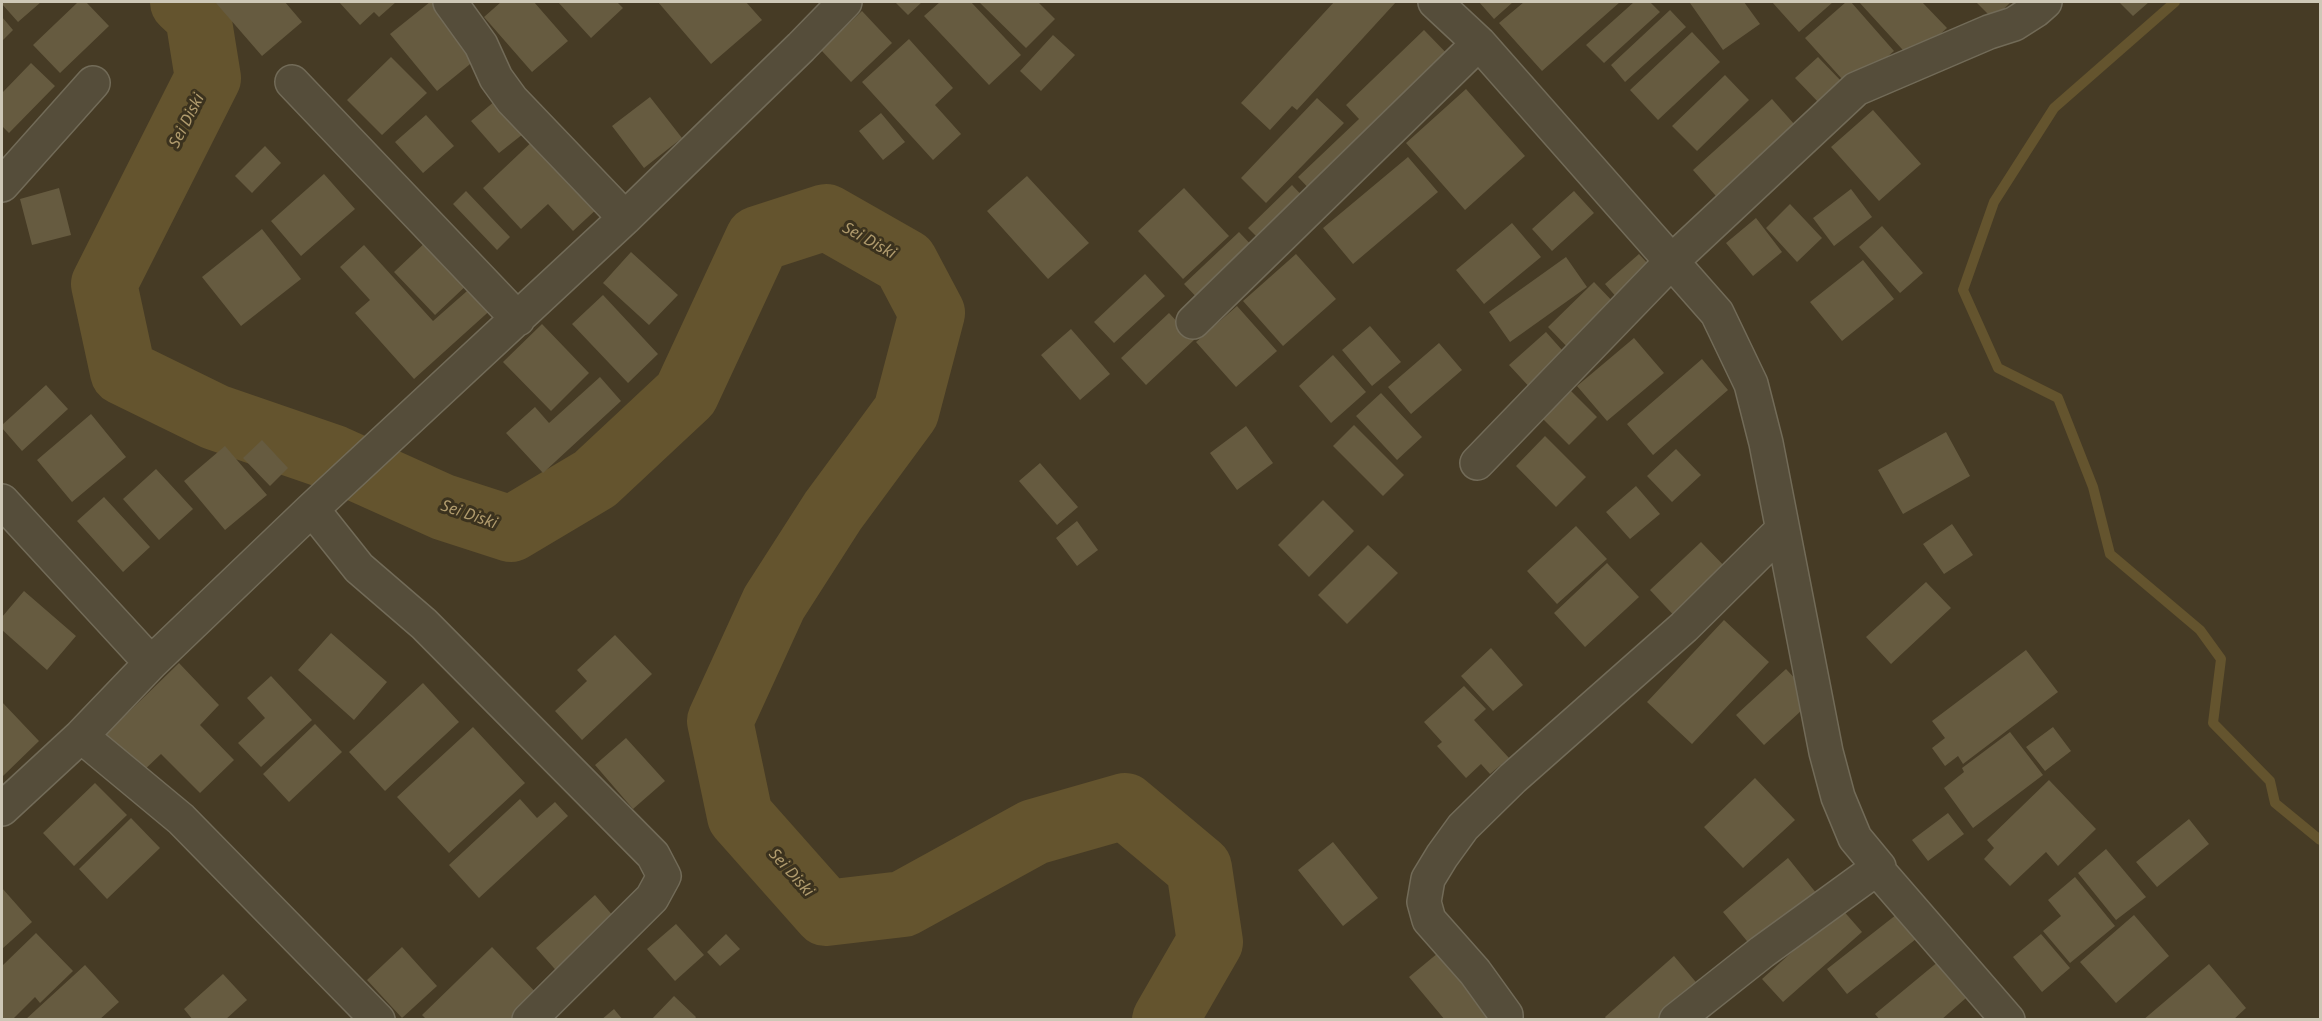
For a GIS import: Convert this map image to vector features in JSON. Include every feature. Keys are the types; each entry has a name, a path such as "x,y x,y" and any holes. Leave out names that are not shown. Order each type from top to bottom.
{"street":[{"path":"450,2 481,45 496,78 512,100 625,218"},
{"path":"2,809 312,509 625,218 845,2"},
{"path":"1435,2 1479,43 1717,313 1751,384 1766,443 1826,752 1838,797 1855,838 1879,867 1877,869 2008,1020"},
{"path":"1477,463 1672,261 1856,89 1969,40 2014,24 2045,2"},
{"path":"1192,322 1479,43"},
{"path":"292,82 518,319"},
{"path":"2,185 93,83"},
{"path":"2,501 151,663"},
{"path":"312,509 359,568 424,624 653,855 664,876 652,898 529,1020"},
{"path":"1506,1020 1506,1016 1475,972 1429,920 1424,902 1428,879 1463,827 1513,778 1684,627 1782,530"},
{"path":"81,735 181,819 378,1020"},
{"path":"1676,1020 1762,952 1879,867"}],"building":[{"path":"2,2 41,2 18,22"},
{"path":"78,2 86,2 109,26 60,73 33,45"},
{"path":"217,2 285,2 302,22 262,56"},
{"path":"339,2 396,2 379,17 374,12 360,25"},
{"path":"430,2 435,2 480,56 437,91 390,34"},
{"path":"501,2 534,2 568,41 532,72 484,17"},
{"path":"558,2 617,2 623,8 591,38"},
{"path":"658,2 746,2 762,20 711,64"},
{"path":"895,2 922,2 908,15"},
{"path":"940,2 971,2 1021,55 989,85 924,16"},
{"path":"979,2 1038,2 1055,19 1026,48"},
{"path":"1334,2 1396,2 1297,110 1292,106 1270,130 1241,103"},
{"path":"1479,2 1513,2 1494,19"},
{"path":"1524,2 1620,2 1542,71 1499,23"},
{"path":"1634,2 1650,2 1660,12 1604,63 1586,45"},
{"path":"1691,2 1744,2 1760,24 1723,50"},
{"path":"1772,2 1833,2 1799,32"},
{"path":"1846,2 1851,2 1894,51 1851,89 1805,38"},
{"path":"1859,2 1922,2 1947,28 1912,60"},
{"path":"1976,2 2011,2 1993,19"},
{"path":"2011,2 2037,2 2024,15"},
{"path":"2119,2 2149,2 2133,16"},
{"path":"1670,10 1686,27 1625,82 1611,65"},
{"path":"862,11 892,43 851,82 821,50"},
{"path":"2,17 13,30 2,41"},
{"path":"1424,30 1455,62 1316,196 1298,177 1359,119 1346,105"},
{"path":"1692,32 1720,62 1658,120 1630,90"},
{"path":"1053,35 1075,55 1041,91 1020,71"},
{"path":"909,39 953,88 935,105 961,134 933,160 862,82"},
{"path":"391,57 427,93 382,135 347,100"},
{"path":"1818,57 1843,83 1820,104 1795,78"},
{"path":"31,63 55,86 9,133 2,126 2,93"},
{"path":"1725,75 1749,100 1697,151 1672,126"},
{"path":"1466,89 1525,156 1465,210 1406,143"},
{"path":"650,97 682,138 644,168 612,126"},
{"path":"1317,98 1344,123 1266,203 1241,178"},
{"path":"1772,99 1802,133 1723,204 1693,170"},
{"path":"495,101 523,134 499,153 471,121"},
{"path":"1873,110 1921,164 1879,201 1831,147"},
{"path":"881,113 905,142 883,160 859,131"},
{"path":"426,115 454,146 423,173 395,142"},
{"path":"537,137 600,206 573,231 548,204 521,229 483,188"},
{"path":"265,146 281,163 252,193 235,176"},
{"path":"1408,157 1438,192 1353,264 1323,228"},
{"path":"324,174 355,209 301,256 271,221"},
{"path":"1027,176 1089,243 1048,279 987,211"},
{"path":"1292,185 1309,203 1266,246 1248,228"},
{"path":"59,188 71,235 32,245 20,199"},
{"path":"1184,188 1229,236 1183,279 1138,231"},
{"path":"1851,189 1872,217 1834,246 1813,218"},
{"path":"466,191 510,237 497,250 453,204"},
{"path":"1574,191 1594,213 1552,251 1532,229"},
{"path":"1790,204 1822,238 1797,262 1766,228"},
{"path":"1756,218 1782,252 1753,276 1726,243"},
{"path":"1512,223 1541,257 1484,304 1456,270"},
{"path":"1882,226 1923,273 1900,293 1859,247"},
{"path":"262,229 301,279 241,326 202,277"},
{"path":"1239,232 1257,251 1202,303 1184,284"},
{"path":"430,238 470,282 435,315 394,272"},
{"path":"364,245 433,321 475,284 495,306 414,379 355,313 370,300 340,267"},
{"path":"631,252 678,295 649,325 603,283"},
{"path":"1296,254 1336,299 1283,346 1243,301"},
{"path":"1639,254 1658,275 1624,306 1605,284"},
{"path":"1566,257 1587,287 1510,342 1489,312"},
{"path":"1863,260 1894,299 1842,341 1810,302"},
{"path":"1145,274 1165,296 1114,343 1094,322"},
{"path":"1594,282 1619,308 1573,353 1548,327"},
{"path":"603,295 658,354 628,383 572,324"},
{"path":"1237,306 1277,351 1236,387 1196,342"},
{"path":"1169,313 1194,340 1146,385 1121,358"},
{"path":"542,324 589,373 551,411 503,362"},
{"path":"1370,326 1401,362 1372,386 1342,350"},
{"path":"1071,329 1110,374 1080,400 1041,355"},
{"path":"1546,332 1570,359 1534,392 1509,365"},
{"path":"1634,338 1664,373 1607,421 1577,386"},
{"path":"1439,343 1462,370 1411,414 1388,387"},
{"path":"1333,355 1366,392 1331,423 1299,386"},
{"path":"1702,359 1728,390 1653,455 1627,424"},
{"path":"600,377 621,401 543,473 506,433 535,407 549,423"},
{"path":"46,385 68,409 22,451 2,428 2,425"},
{"path":"1570,390 1597,417 1569,445 1542,418"},
{"path":"1381,393 1422,437 1397,460 1356,416"},
{"path":"91,414 126,457 72,502 37,460"},
{"path":"1354,425 1404,475 1383,496 1333,446"},
{"path":"1246,426 1273,463 1237,490 1210,453"},
{"path":"1946,432 1970,476 1903,514 1878,470"},
{"path":"1545,436 1586,477 1556,507 1516,466"},
{"path":"262,440 288,468 270,486 243,458"},
{"path":"225,446 267,495 225,530 184,481"},
{"path":"1676,449 1701,475 1672,502 1647,476"},
{"path":"1040,463 1078,507 1057,525 1019,481"},
{"path":"156,469 193,509 159,540 123,499"},
{"path":"1636,486 1660,514 1630,539 1606,512"},
{"path":"104,497 150,547 123,572 77,521"},
{"path":"1323,500 1354,531 1309,577 1278,545"},
{"path":"1077,521 1098,550 1077,566 1056,538"},
{"path":"1952,524 1973,555 1944,574 1923,544"},
{"path":"1576,526 1607,559 1557,604 1527,571"},
{"path":"1701,542 1731,573 1680,622 1650,590"},
{"path":"1368,545 1398,573 1347,624 1318,595"},
{"path":"1607,563 1639,597 1585,647 1554,613"},
{"path":"1926,582 1951,608 1891,664 1866,637"},
{"path":"24,591 76,636 47,670 2,630 2,617"},
{"path":"1724,620 1769,662 1692,744 1647,702"},
{"path":"331,633 387,682 354,720 298,670"},
{"path":"615,635 652,674 582,740 555,711 587,681 577,670"},
{"path":"1491,648 1523,685 1493,711 1461,676"},
{"path":"2026,650 2058,692 1963,764 1958,756 1945,766 1932,748 1945,738 1932,721"},
{"path":"179,663 219,705 200,725 234,760 200,793 161,754 140,774 103,737"},
{"path":"1786,669 1814,699 1764,745 1736,715"},
{"path":"271,676 312,720 261,767 238,743 265,718 247,698"},
{"path":"423,683 459,722 385,791 349,752"},
{"path":"1464,686 1486,709 1474,720 1509,758 1490,774 1481,764 1466,778 1437,746 1442,742 1424,722"},
{"path":"2,702 39,741 2,777"},
{"path":"315,724 342,752 289,802 263,774"},
{"path":"473,727 525,783 449,853 397,797"},
{"path":"2053,727 2071,751 2045,771 2026,747"},
{"path":"2010,732 2043,775 1973,828 1944,788 1964,772 1962,768"},
{"path":"626,738 665,781 633,809 595,765"},
{"path":"1755,778 1795,820 1743,868 1704,827"},
{"path":"2049,780 2096,829 2058,866 2046,852 2010,886 1984,859 1994,848 1987,840"},
{"path":"95,783 127,815 74,866 43,833"},
{"path":"520,799 537,818 555,802 568,816 479,898 449,865"},
{"path":"1948,813 1964,834 1928,861 1912,840"},
{"path":"131,818 160,848 107,899 79,869"},
{"path":"2189,819 2209,844 2157,887 2136,862"},
{"path":"1333,842 1378,898 1343,926 1298,870"},
{"path":"2106,849 2146,897 2116,920 2078,873"},
{"path":"1788,858 1821,899 1756,952 1723,912"},
{"path":"2075,877 2115,926 2070,963 2043,931 2061,916 2048,900"},
{"path":"2,888 32,922 2,949"},
{"path":"595,895 621,925 562,977 536,948"},
{"path":"1841,908 1862,932 1783,1002 1762,979"},
{"path":"1901,911 1921,935 1847,994 1827,969"},
{"path":"2134,915 2169,956 2116,1003 2080,962"},
{"path":"676,924 704,955 675,981 647,949"},
{"path":"36,933 73,971 40,1003 35,997 12,1020 2,1020 2,966"},
{"path":"726,934 740,949 720,966 707,952"},
{"path":"2041,934 2070,968 2042,992 2013,957"},
{"path":"402,947 437,986 402,1018 367,980"},
{"path":"492,947 545,1002 526,1020 427,1020 422,1015"},
{"path":"1438,953 1493,1018 1491,1020 1445,1020 1409,977"},
{"path":"1674,956 1700,987 1662,1020 1607,1020 1605,1017"},
{"path":"1945,956 1962,976 1954,983 1966,998 1941,1020 1880,1020 1875,1014"},
{"path":"2209,964 2246,1008 2233,1020 2143,1020"},
{"path":"85,965 119,1002 99,1020 25,1020"},
{"path":"223,974 247,1000 225,1020 193,1020 184,1009"},
{"path":"674,996 696,1017 694,1020 651,1020"},
{"path":"614,1009 623,1020 601,1020"}],"waterway":[{"name":"Sei Diski","path":"183,2 198,16 208,78 104,284 123,372 215,417 334,458 443,507 511,529 595,479 686,394 758,239 826,217 905,262 932,313 906,412 833,511 774,603 720,721 740,816 826,913 903,904 1034,832 1125,806 1199,868 1210,942 1165,1020"},
{"path":"2175,2 2054,108 1994,202 1963,290 1998,368 2058,398 2093,487 2110,554 2200,630 2221,659 2213,723 2270,781 2275,803 2320,840"}]}
